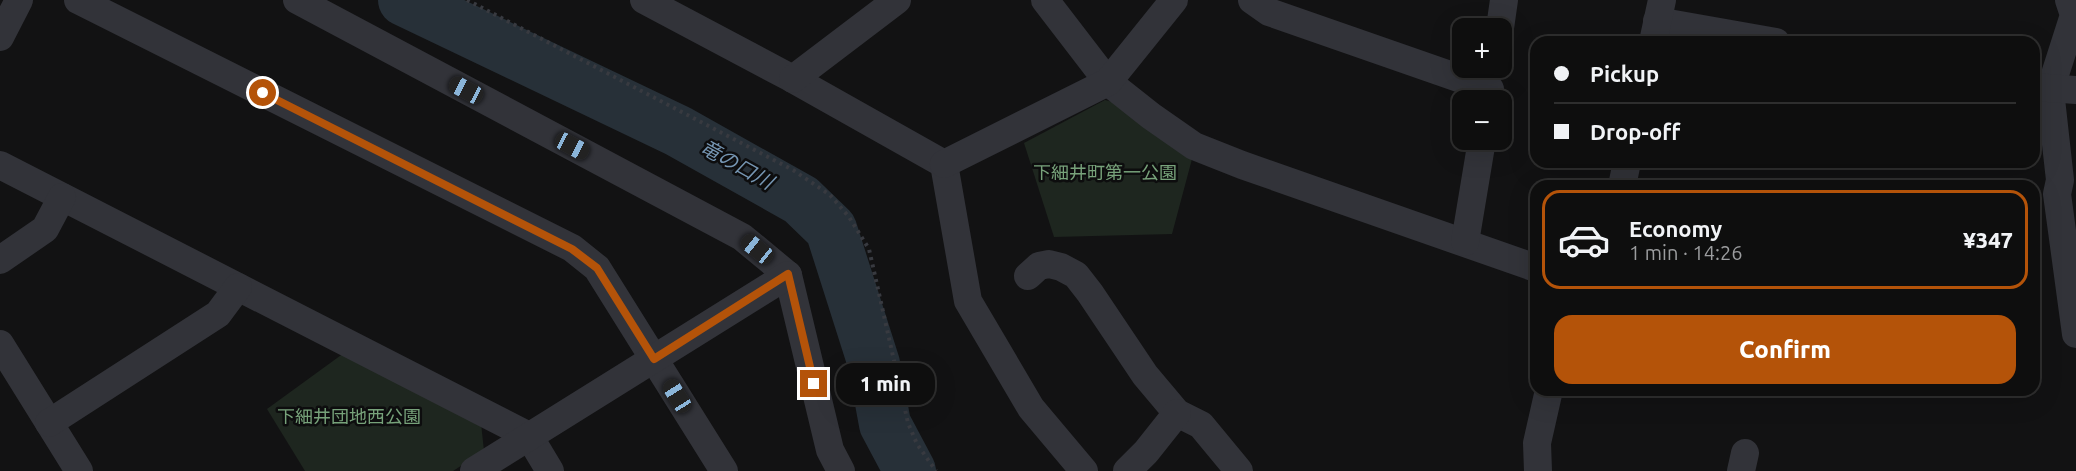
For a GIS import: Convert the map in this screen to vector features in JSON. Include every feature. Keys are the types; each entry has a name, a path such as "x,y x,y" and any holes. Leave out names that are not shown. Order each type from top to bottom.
{"street":[{"path":"0,37 19,0"},
{"path":"78,0 572,249 597,268 724,471"},
{"path":"297,0 742,237 788,274 830,450 841,471"},
{"path":"793,79 897,0"},
{"path":"1045,0 1108,82 1194,146 1530,266"},
{"path":"944,164 1108,82 1174,0"},
{"path":"1252,0 1269,12 1490,86"},
{"path":"1501,18 1504,0"},
{"path":"2069,0 2074,15 2054,89 2060,180 2057,194 2076,334"},
{"path":"647,1 793,79 944,164"},
{"path":"1657,21 1742,36"},
{"path":"1465,242 1480,150"},
{"path":"944,164 968,301 1031,408 1084,471"},
{"path":"0,165 529,436 550,471"},
{"path":"0,260 45,229 62,197"},
{"path":"1028,276 1039,266 1049,264 1076,275 1090,292 1145,375 1177,413 1201,425 1239,471"},
{"path":"474,471 788,274"},
{"path":"49,423 218,314 238,287"},
{"path":"0,344 79,471"},
{"path":"1538,471 1537,443 1548,396"},
{"path":"1127,471 1146,452 1177,413"}],"path":[{"path":"467,0 793,170 830,195 849,217 869,249 908,423 917,444 936,471"}],"green space":[{"name":"下細井町第一公園","path":"1105,100 1124,105 1192,159 1172,234 1054,237 1024,143"},
{"name":"下細井団地西公園","path":"344,353 481,423 484,451 453,471 305,471 267,409"}],"waterway":[{"name":"竜の口川","path":"404,0 678,131 801,200 831,229 874,364 885,424 910,471"}],"route":[{"path":"263,93 572,249 597,268 654,359 788,274 814,384"}]}
